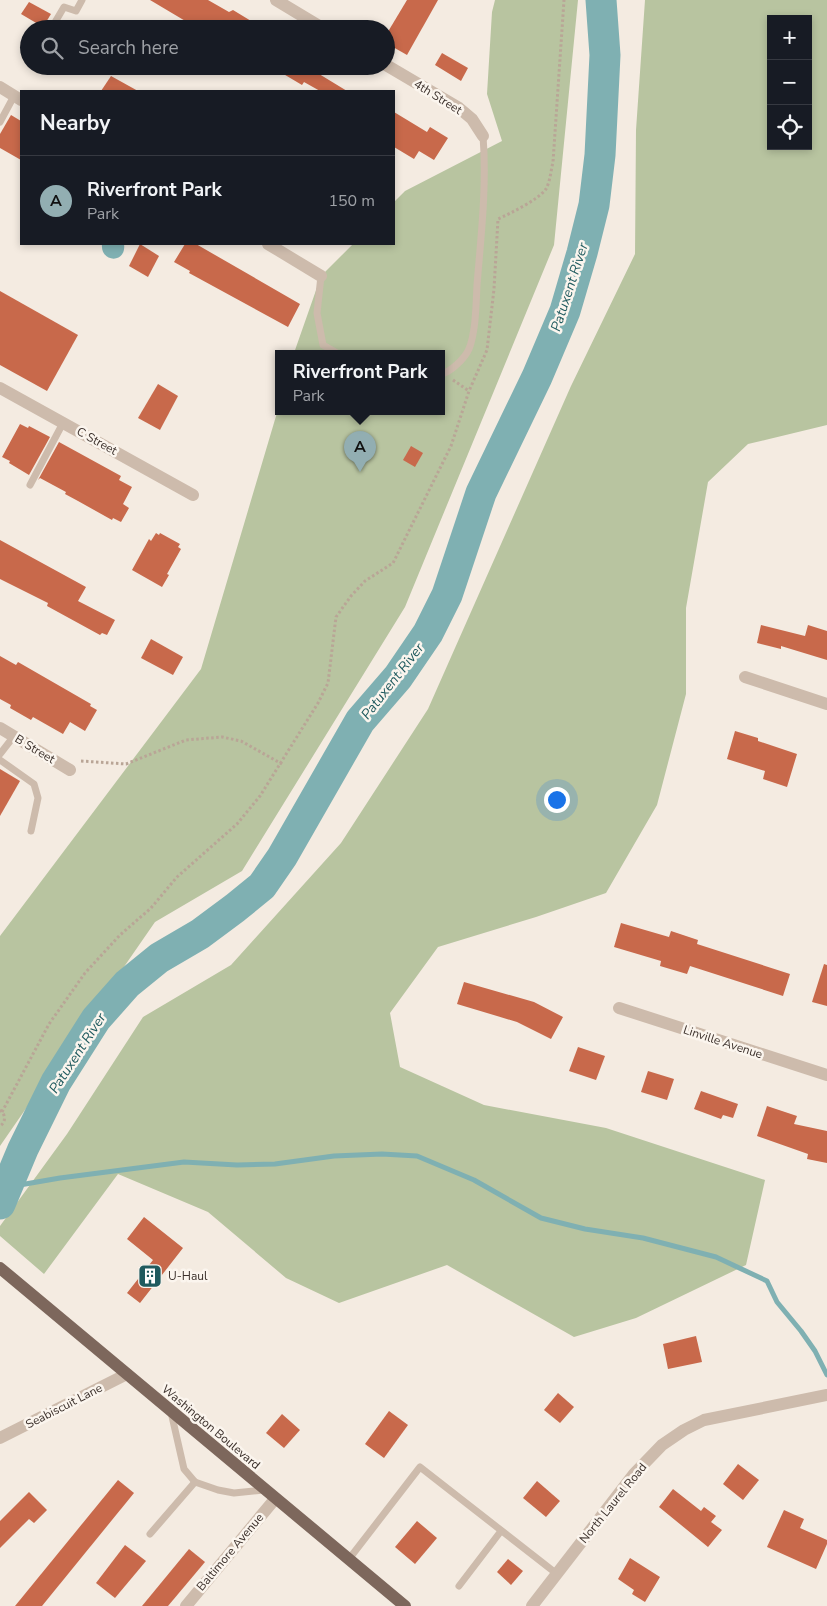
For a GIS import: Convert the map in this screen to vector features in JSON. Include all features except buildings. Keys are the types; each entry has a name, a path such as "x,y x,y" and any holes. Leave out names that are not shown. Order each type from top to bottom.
{"main road":[{"name":"Washington Boulevard","path":"0,1268 405,1606"}],"street":[{"path":"276,0 309,20"},
{"name":"4th Street","path":"395,70 459,108 472,119 483,136"},
{"path":"0,87 18,98"},
{"path":"270,245 321,276"},
{"name":"C Street","path":"0,388 194,495"},
{"path":"745,677 827,704"},
{"name":"B Street","path":"0,728 70,770"},
{"name":"Linville Avenue","path":"619,1008 827,1075"},
{"name":"Seabiscuit Lane","path":"0,1438 127,1374"},
{"name":"North Laurel Road","path":"532,1606 634,1474 662,1445 684,1430 704,1420 827,1395"},
{"name":"Baltimore Avenue","path":"186,1606 275,1499"}],"lane":[{"path":"56,20 64,7 76,11 82,0"},
{"path":"0,122 18,98"},
{"path":"445,373 457,364 469,350 474,327 482,225 485,156 483,136"},
{"path":"321,276 317,313 323,345 332,350"},
{"path":"30,485 63,423"},
{"path":"0,754 14,736"},
{"path":"0,760 34,784 38,798 31,831"},
{"path":"170,1410 184,1469 195,1482 234,1493 264,1490"},
{"path":"349,1559 420,1467 556,1574"},
{"path":"150,1534 195,1482"},
{"path":"459,1586 502,1531"}],"path":[{"path":"445,375 469,391"},
{"path":"0,1126 4,1121 1,1111 49,1024 85,973 120,935 151,908 177,877 237,824 260,796 282,764 328,683 336,618 354,593"},
{"path":"70,770 78,761 126,764 186,740 222,737 241,741 282,764"}],"green space":[{"path":"495,0 578,0 554,245 405,607 242,871 155,922 0,1146 0,936 201,669 276,415 445,415 445,350 295,350 321,276 352,245 395,245 395,201 405,191 502,141 487,94 492,12"},
{"path":"645,0 827,0 827,425 748,444 708,482 686,608 686,694 657,805 606,893 438,947 390,1013 400,1067 484,1105 606,1128 765,1180 746,1265 636,1318 574,1337 447,1265 339,1303 286,1278 208,1212 118,1174 44,1274 0,1236 0,1226 67,1134 143,1017 231,965 341,843 428,709 571,386 635,254 636,130"}],"water":[{"path":"102,245 124,245 124,251 118,258 109,258 102,250"}],"waterway":[{"name":"Patuxent River","path":"0,1204 23,1149 56,1082 96,1019 127,984 159,958 200,934 262,886 282,857 360,721 398,677 428,633 447,595 481,493 537,377 565,311 582,253 594,205 600,155 605,55 601,0"},
{"path":"8,1187 60,1178 184,1162 237,1165 275,1164 334,1156 382,1154 417,1156 474,1180 541,1218 585,1229 643,1238 716,1257 767,1281 777,1302 815,1351 827,1375"}],"place":[{"name":"Riverfront Park","path":"360,472"},
{"name":"U-Haul","path":"150,1276"}]}
